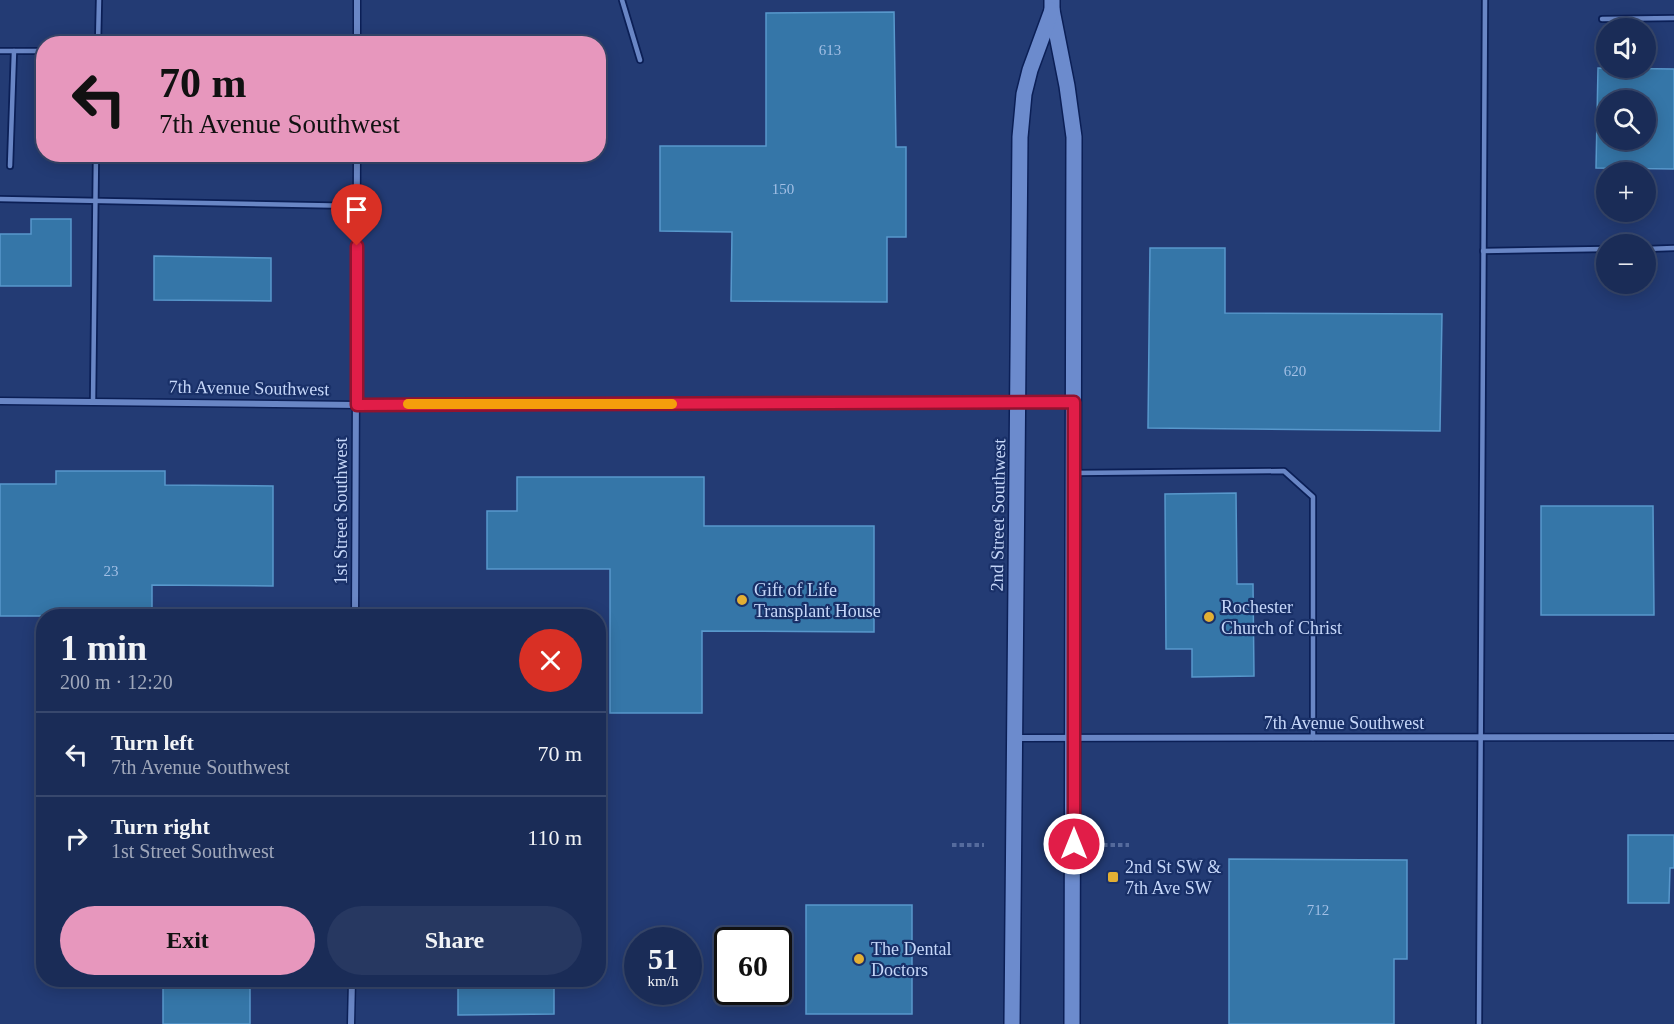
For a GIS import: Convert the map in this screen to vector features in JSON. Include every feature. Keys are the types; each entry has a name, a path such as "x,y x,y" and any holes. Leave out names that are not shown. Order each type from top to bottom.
{"main road":[{"name":"2nd Street Southwest","path":"1052,5 1069,95 1074,137 1072,1024"},
{"name":"2nd Street Southwest","path":"1012,1024 1020,148 1022,116 1030,70 1052,5"}],"street":[{"path":"357,0 357,36"},
{"name":"1st Street Southwest","path":"355,609 357,162"},
{"name":"7th Avenue Southwest","path":"0,401 357,405 1074,402"},
{"name":"7th Avenue Southwest","path":"1014,738 1674,737"},
{"path":"351,1024 352,987"}],"lane":[{"path":"98,36 99,0"},
{"path":"622,0 640,60"},
{"path":"1479,1024 1485,0"},
{"path":"1656,18 1674,18"},
{"path":"0,51 36,51"},
{"path":"10,166 14,51"},
{"path":"93,402 96,162"},
{"path":"0,199 357,206"},
{"path":"1656,249 1674,248"},
{"path":"1483,250 1596,249"},
{"path":"1074,472 1284,471 1313,497 1312,738"}],"building":[{"path":"894,12 896,147 906,147 906,237 887,237 887,302 731,301 732,232 660,231 660,146 766,146 766,13"},
{"path":"1656,69 1674,69 1674,169 1656,169 1656,162 1596,162 1596,150 1656,150 1656,90 1598,90 1598,78 1656,78"},
{"path":"31,219 71,219 71,286 0,286 0,234 31,234"},
{"path":"1150,248 1225,248 1225,313 1442,314 1440,431 1148,428"},
{"path":"154,256 271,258 271,301 154,300"},
{"path":"56,471 165,471 165,485 273,486 273,586 152,585 152,609 36,609 36,616 0,616 0,484 56,484"},
{"name":"Gift of Life Transplant House","path":"517,477 704,477 704,526 874,526 874,632 702,631 702,713 610,713 610,569 487,569 487,511 517,511"},
{"name":"Rochester Church of Christ","path":"1236,493 1237,584 1253,584 1254,676 1192,677 1192,649 1166,649 1165,494"},
{"path":"1541,506 1653,506 1654,615 1541,615"},
{"path":"1628,835 1674,835 1674,868 1670,868 1669,903 1628,903"},
{"path":"1229,859 1407,860 1407,959 1394,959 1394,1024 1229,1024"},
{"name":"The Dental Doctors","path":"806,905 912,905 912,1014 806,1014"},
{"path":"163,987 250,987 250,1024 163,1024"},
{"path":"458,987 554,987 554,1014 458,1015"}],"slow traffic":[{"path":"408,404 672,404"}],"place":[{"name":"Gift of Life Transplant House","path":"742,600"},
{"name":"Rochester Church of Christ","path":"1209,617"},
{"name":"2nd St SW & 7th Ave SW","path":"1113,877"},
{"name":"The Dental Doctors","path":"859,959"}],"route":[{"path":"357,246 357,405 1074,402 1074,844"}]}
